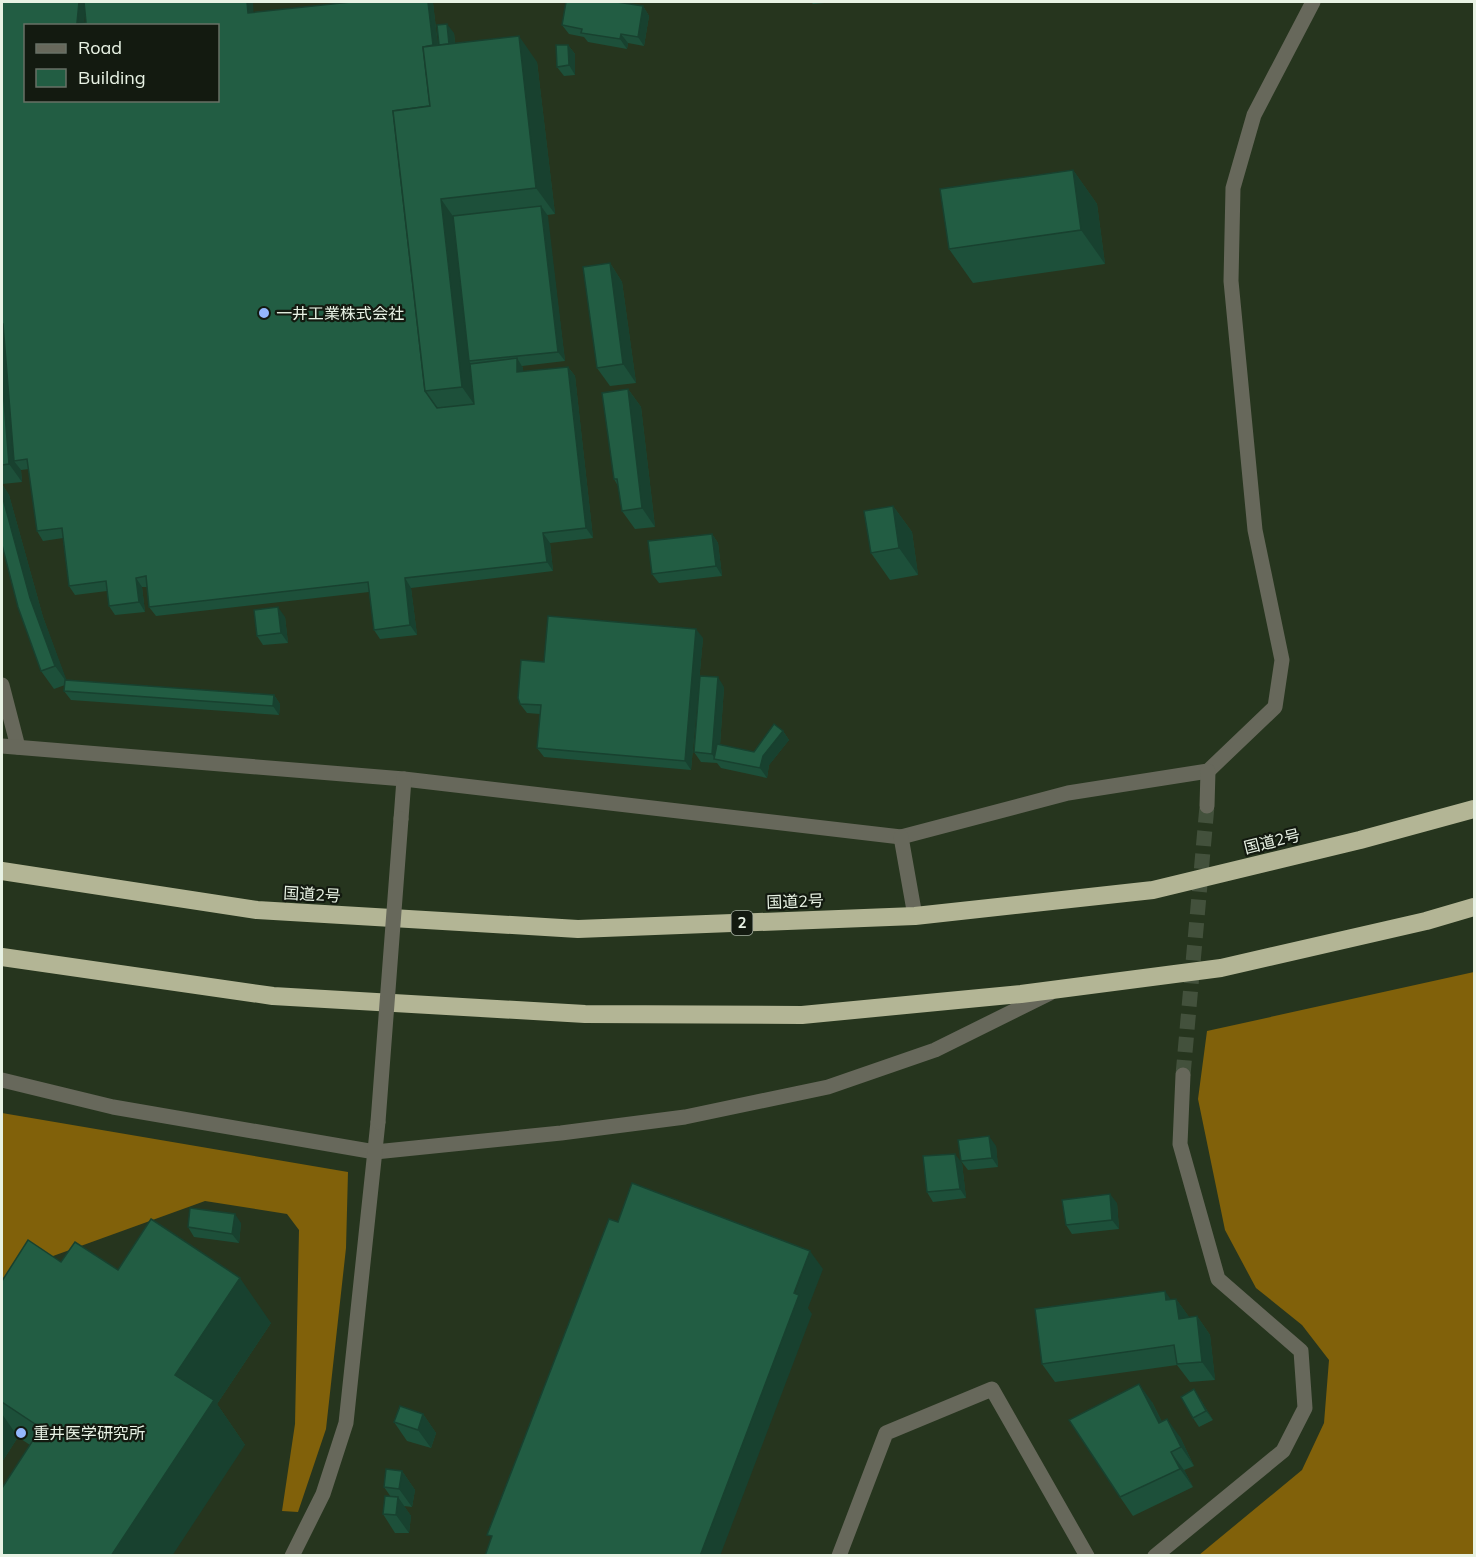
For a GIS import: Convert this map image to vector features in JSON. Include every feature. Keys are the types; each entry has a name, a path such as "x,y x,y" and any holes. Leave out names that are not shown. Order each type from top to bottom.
{"highway":[{"name":"国道2号","path":"2,871 258,910 578,929 915,916 1153,890 1360,840 1474,809"},
{"path":"2,957 273,996 585,1014 802,1015 1057,989 1221,968 1426,921 1474,907"}],"street":[{"path":"2,746 404,779 901,837 1068,793 1208,771 1275,707 1282,660 1256,530 1231,281 1233,188 1254,115 1313,2"},
{"path":"2,685 18,747"},
{"path":"1207,806 1208,771"},
{"path":"292,1556 323,1494 346,1423 378,1122 404,779"},
{"path":"901,837 915,916"},
{"path":"2,1080 113,1107 375,1152 561,1133 685,1117 828,1087 935,1050 1057,989"},
{"path":"1155,1556 1284,1451 1305,1408 1301,1351 1218,1279 1180,1144 1183,1075"},
{"path":"840,1556 886,1433 992,1389 1087,1556"}],"shaded area":[{"path":"1474,972 1474,1555 1199,1555 1302,1470 1324,1423 1329,1360 1302,1325 1256,1288 1225,1230 1198,1099 1207,1031"},
{"path":"2,1113 348,1172 346,1248 326,1429 298,1512 282,1511 295,1424 299,1230 287,1214 205,1201 42,1260 2,1312"}],"building":[{"path":"2,2 79,2 77,23 86,22 84,2 247,2 248,13 351,2 428,2 433,45 423,47 430,106 393,111 425,391 437,408 474,404 470,364 517,358 517,372 568,367 586,528 543,533 547,562 405,578 410,625 374,630 368,582 149,607 146,576 136,578 139,602 109,606 106,581 69,586 62,528 37,531 27,459 14,461 3,324"},
{"path":"566,2 617,2 643,6 638,37 621,34 620,39 581,33 582,29 562,25"},
{"path":"447,24 449,44 439,45 437,25"},
{"path":"519,36 536,188 441,199 462,387 425,391 393,111 430,106 423,47"},
{"path":"556,45 568,45 569,65 557,67"},
{"path":"1073,170 1081,230 949,249 940,189"},
{"path":"541,206 558,352 469,361 453,216"},
{"path":"610,263 623,364 597,368 583,267"},
{"path":"2,377 9,464 2,465"},
{"path":"628,389 642,508 622,511 617,479 614,479 602,393"},
{"path":"2,495 30,598 55,666 41,671 18,607 2,545"},
{"path":"893,506 899,548 871,553 864,511"},
{"path":"712,534 716,566 652,574 648,541"},
{"path":"278,607 281,633 257,636 254,610"},
{"path":"548,616 696,629 685,761 537,748 541,705 520,704 518,698 521,660 544,662"},
{"path":"700,676 718,677 712,754 694,752"},
{"path":"65,680 274,695 273,706 64,691"},
{"path":"774,724 783,731 763,756 760,768 714,759 717,744 754,752"},
{"path":"989,1136 992,1158 961,1161 958,1140"},
{"path":"955,1154 960,1189 927,1192 923,1156"},
{"path":"632,1183 810,1251 794,1293 799,1295 700,1556 485,1556 492,1536 487,1535 609,1219 618,1222"},
{"path":"1110,1194 1112,1220 1066,1225 1062,1200"},
{"path":"190,1208 235,1214 232,1234 188,1227"},
{"path":"151,1219 240,1278 175,1375 214,1400 111,1556 2,1556 2,1488 41,1428 2,1402 2,1281 28,1240 61,1262 75,1242 118,1270"},
{"path":"1165,1291 1166,1300 1176,1299 1179,1319 1197,1316 1202,1362 1177,1364 1174,1345 1042,1364 1035,1309"},
{"path":"1139,1384 1159,1423 1167,1419 1181,1447 1171,1452 1180,1469 1120,1497 1069,1420"},
{"path":"1194,1389 1206,1411 1193,1418 1181,1397"},
{"path":"400,1406 423,1414 418,1430 394,1422"},
{"path":"386,1469 402,1471 399,1489 384,1487"},
{"path":"385,1496 398,1497 396,1515 383,1514"}],"tunnel":[{"path":"1183,1075 1207,806"}],"place":[{"name":"一井工業株式会社","path":"264,313"},
{"name":"重井医学研究所","path":"21,1433"}]}
